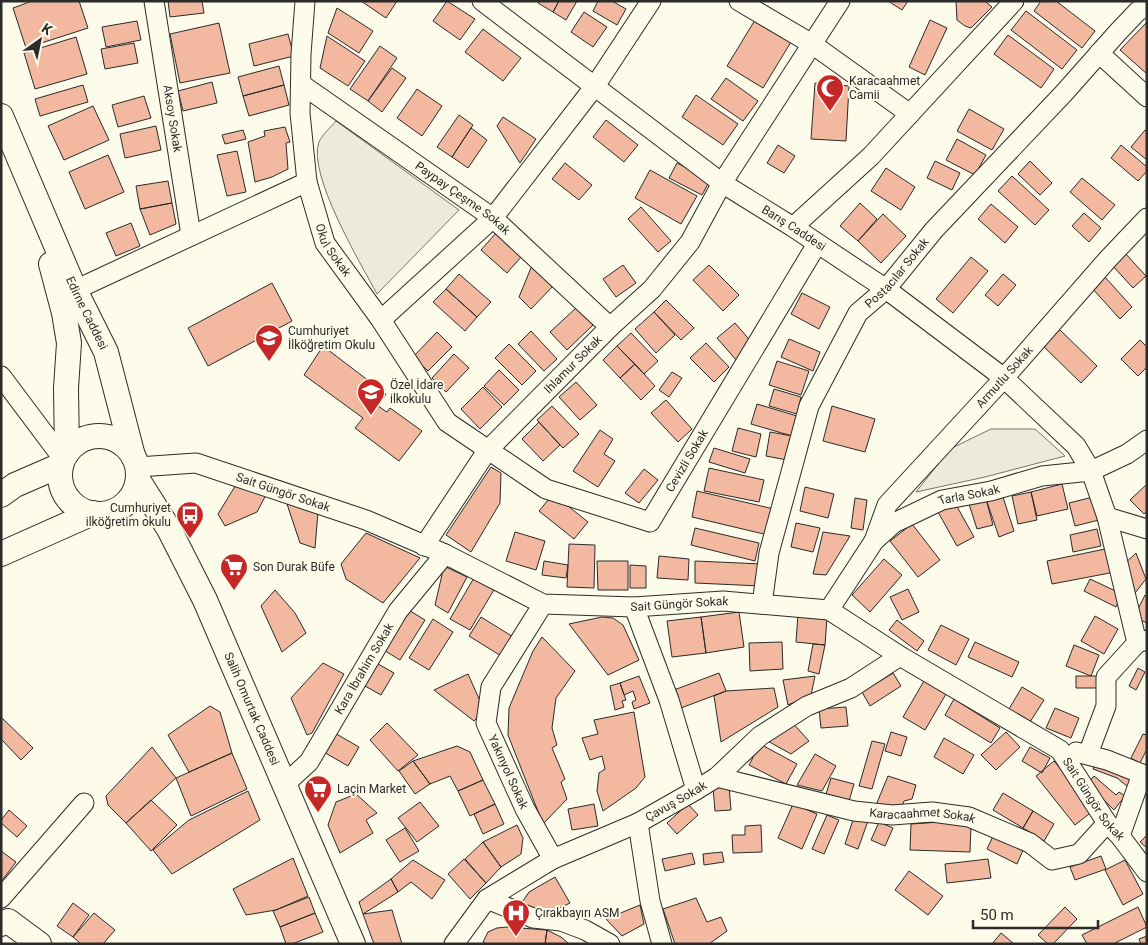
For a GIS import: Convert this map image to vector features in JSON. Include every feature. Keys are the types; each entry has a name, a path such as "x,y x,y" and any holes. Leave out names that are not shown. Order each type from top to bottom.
{"main road":[{"path":"1,116 26,176 64,313 69,343 64,459 60,479 64,491 71,502 81,509 93,513"},
{"name":"Edirne Caddesi","path":"26,176 75,290 106,352 136,467"},
{"path":"1,495 15,485 64,459 76,444 87,437 100,436 119,442 136,467 135,492 128,502 112,511 93,513 1,554"},
{"name":"Salih Omurtak Caddesi","path":"136,467 170,529 205,600 353,944"},
{"path":"4,920 39,944"}],"street":[{"name":"Aksoy Sokak","path":"154,1 191,236"},
{"name":"Okul Sokak","path":"305,1 300,113 306,182 325,243 381,320 447,422 487,451"},
{"name":"Barış Caddesi","path":"482,1 722,183 793,227 886,290 1004,378 1076,446 1092,471 1142,642"},
{"path":"381,320 493,218 595,86 651,1"},
{"path":"739,1 812,44 910,114"},
{"name":"Ihlamur Sokak","path":"424,546 487,451 610,327 652,289 690,242 722,183 840,1"},
{"path":"793,227 870,156 1014,1"},
{"name":"Postacılar Sokak","path":"762,604 769,553 809,406 858,313 886,290 934,230 1138,11 1147,7"},
{"path":"1099,53 1147,96"},
{"name":"Paypay Çeşme Sokak","path":"300,84 493,218 610,327"},
{"path":"75,290 306,182"},
{"name":"Armutlu Sokak","path":"874,541 886,505 1004,378 1108,259 1147,218"},
{"name":"Cevizli Sokak","path":"487,451 546,489 650,522 817,244"},
{"path":"1,376 64,459"},
{"name":"Tarla Sokak","path":"829,610 874,541 894,523 942,500 991,491 1042,476 1092,471 1127,454 1147,440"},
{"name":"Sait Güngör Sokak","path":"136,467 196,463 366,520 445,554 543,604 634,607 723,601 829,610 900,656 1060,750 1113,829 1147,872"},
{"path":"1107,517 1147,529"},
{"name":"Kara İbrahim Sokak","path":"285,784 309,762 398,611 445,554"},
{"name":"Yakınyol Sokak","path":"543,604 491,688 486,723 525,809 553,859"},
{"path":"634,607 669,700 696,790"},
{"path":"1088,754 1106,706 1106,677 1142,642"},
{"name":"Çavuş Sokak","path":"454,944 487,899 553,859 638,822 696,790 717,777 760,736 807,706 851,688 900,656"},
{"path":"1060,750 1088,754 1144,775 1113,829"},
{"name":"Karacaahmet Sokak","path":"717,777 854,811 892,815 932,812 969,817 1030,843 1052,860 1079,854 1113,829"},
{"path":"1,898 84,803"},
{"path":"638,822 650,901 662,944"},
{"path":"487,899 533,918 561,921 610,944"}],"shaded area":[{"path":"336,121 459,210 377,294 348,241 321,175 317,156 319,142"},
{"path":"991,429 1035,429 1065,456 985,477 916,492 950,449"}],"building":[{"path":"32,1 79,1 88,28 26,48 13,8"},
{"path":"168,1 202,1 204,13 170,17"},
{"path":"361,1 397,1 386,18"},
{"path":"447,1 475,19 460,40 433,21"},
{"path":"539,1 559,1 553,12 538,3"},
{"path":"559,1 577,1 566,20 553,12"},
{"path":"598,1 612,1 626,9 617,25 593,11"},
{"path":"888,1 908,1 902,10"},
{"path":"956,1 985,1 992,7 971,28 957,20"},
{"path":"1041,1 1056,1 1095,31 1082,48 1034,11"},
{"path":"337,8 373,31 359,53 328,33"},
{"path":"1026,11 1077,50 1062,69 1011,30"},
{"path":"584,12 607,27 593,47 571,32"},
{"path":"755,20 791,42 763,88 727,66"},
{"path":"930,20 947,28 925,75 909,67"},
{"path":"137,21 141,40 106,47 102,27"},
{"path":"1147,22 1147,74 1120,50"},
{"path":"219,23 230,73 180,83 170,34"},
{"path":"483,29 521,58 503,81 465,52"},
{"path":"288,34 294,56 254,66 249,44"},
{"path":"1008,35 1054,69 1041,88 994,54"},
{"path":"327,36 365,61 348,86 320,68"},
{"path":"76,37 87,74 35,89 24,53"},
{"path":"134,43 138,63 105,69 101,49"},
{"path":"380,46 397,58 368,101 350,89"},
{"path":"279,66 284,85 243,96 238,77"},
{"path":"392,68 406,78 382,112 368,101"},
{"path":"726,78 758,101 743,121 711,99"},
{"path":"212,82 217,103 183,111 178,91"},
{"name":"Karacaahmet Camii","path":"815,83 849,86 846,141 811,139"},
{"path":"83,85 88,102 40,116 35,99"},
{"path":"284,85 289,105 249,116 243,96"},
{"path":"417,89 442,106 422,136 397,118"},
{"path":"696,95 738,124 723,145 682,117"},
{"path":"144,96 151,118 118,127 112,105"},
{"path":"93,106 109,140 64,160 48,126"},
{"path":"969,109 1004,129 992,150 957,131"},
{"path":"459,115 473,125 452,157 437,147"},
{"path":"503,117 536,139 520,163 497,126"},
{"path":"606,120 638,145 624,162 593,137"},
{"path":"156,126 161,150 125,158 120,134"},
{"path":"285,127 290,142 286,143 288,169 272,177 255,182 248,142 265,136 264,131"},
{"path":"471,128 487,140 468,168 452,157"},
{"path":"243,130 246,139 225,144 222,135"},
{"path":"1145,130 1147,131 1147,160 1131,147"},
{"path":"957,139 986,155 975,175 946,160"},
{"path":"778,145 795,156 784,173 767,163"},
{"path":"1121,145 1147,167 1147,171 1138,181 1111,158"},
{"path":"237,151 246,192 227,196 217,155"},
{"path":"108,155 124,192 85,209 69,172"},
{"path":"935,161 960,173 952,190 927,178"},
{"path":"1030,161 1052,183 1040,195 1018,174"},
{"path":"565,163 592,185 579,200 552,179"},
{"path":"677,163 710,180 702,195 669,178"},
{"path":"886,168 915,187 901,210 871,191"},
{"path":"650,170 697,196 681,224 635,198"},
{"path":"1012,176 1049,210 1035,225 998,191"},
{"path":"1082,178 1115,205 1102,220 1070,192"},
{"path":"168,181 172,203 140,209 136,186"},
{"path":"172,203 176,224 150,235 140,209"},
{"path":"860,203 877,219 858,241 840,226"},
{"path":"991,204 1018,227 1005,243 978,219"},
{"path":"641,207 671,241 658,252 628,219"},
{"path":"1084,213 1101,228 1089,242 1072,226"},
{"path":"883,214 906,236 881,263 858,241"},
{"path":"131,223 140,246 116,256 106,233"},
{"path":"496,233 522,256 507,273 481,250"},
{"path":"1124,252 1146,276 1133,288 1111,264"},
{"path":"971,257 988,271 953,313 936,299"},
{"path":"533,263 555,284 531,309 519,297"},
{"path":"623,265 636,283 616,297 603,279"},
{"path":"709,265 739,295 723,311 693,280"},
{"path":"459,274 491,302 477,317 446,289"},
{"path":"1003,274 1016,285 998,306 985,295"},
{"path":"1104,276 1132,307 1120,319 1091,287"},
{"path":"272,283 292,321 208,366 188,328"},
{"path":"446,289 477,317 465,331 433,302"},
{"path":"802,293 830,307 819,329 791,314"},
{"path":"666,300 694,328 681,340 654,312"},
{"path":"576,308 593,325 567,350 550,332"},
{"path":"654,312 675,335 656,353 635,329"},
{"path":"735,323 754,345 737,361 717,338"},
{"path":"1057,327 1097,366 1081,383 1041,344"},
{"path":"531,331 557,359 544,371 518,344"},
{"path":"437,332 452,347 428,371 413,357"},
{"path":"631,333 658,361 644,374 617,346"},
{"path":"789,339 820,352 813,371 781,357"},
{"path":"1140,340 1147,347 1147,367 1138,376 1121,359"},
{"path":"706,343 729,367 714,382 690,358"},
{"path":"509,344 536,371 522,385 495,358"},
{"path":"323,346 386,394 378,406 387,412 390,408 422,431 399,461 355,428 363,418 304,375"},
{"path":"617,346 635,364 620,378 603,360"},
{"path":"454,354 469,368 446,392 432,378"},
{"path":"777,361 809,371 801,395 769,385"},
{"path":"635,364 655,386 641,400 620,378"},
{"path":"499,370 519,390 504,405 484,386"},
{"path":"672,372 682,378 669,397 659,390"},
{"path":"576,382 597,405 580,420 559,397"},
{"path":"483,387 502,407 480,429 461,409"},
{"path":"774,389 801,397 797,414 769,406"},
{"path":"666,400 692,429 678,442 651,413"},
{"path":"757,404 797,416 792,436 751,424"},
{"path":"552,406 579,434 563,448 537,420"},
{"path":"832,406 875,419 865,452 823,441"},
{"path":"539,422 560,445 543,461 522,439"},
{"path":"738,428 761,434 756,457 732,451"},
{"path":"600,430 613,439 604,454 615,461 598,487 573,471"},
{"path":"770,432 792,436 787,460 766,456"},
{"path":"714,448 750,459 745,473 709,462"},
{"path":"491,467 501,473 500,503 471,552 446,535"},
{"path":"709,468 764,480 759,502 704,491"},
{"path":"644,469 658,480 639,503 625,493"},
{"path":"237,483 267,493 257,512 225,526 218,514"},
{"path":"1062,484 1068,509 1037,516 1031,492"},
{"path":"1147,484 1147,511 1144,514 1130,500"},
{"path":"805,487 834,494 828,518 800,511"},
{"path":"697,491 774,509 768,535 692,517"},
{"path":"1031,492 1037,520 1018,524 1012,496"},
{"path":"553,494 588,522 574,539 539,511"},
{"path":"1002,494 1014,531 999,537 986,499"},
{"path":"1097,496 1103,519 1075,526 1069,503"},
{"path":"855,498 867,500 863,530 851,528"},
{"path":"986,499 993,525 977,529 969,504"},
{"path":"955,503 974,537 957,546 938,512"},
{"path":"287,504 318,512 315,548 300,543"},
{"path":"796,523 820,528 813,552 791,547"},
{"path":"912,524 940,560 918,577 890,541"},
{"path":"695,528 759,543 755,561 691,545"},
{"path":"1097,529 1101,546 1073,552 1070,535"},
{"path":"515,532 545,541 536,570 506,561"},
{"path":"823,532 850,536 826,575 813,574"},
{"path":"366,533 420,558 383,603 346,579 341,564"},
{"path":"569,544 595,545 594,588 567,587"},
{"path":"1110,548 1115,572 1052,584 1047,561"},
{"path":"1136,553 1146,579 1132,597 1119,569"},
{"path":"659,556 689,559 688,580 657,578"},
{"path":"884,559 902,575 870,612 852,595"},
{"path":"544,561 568,565 566,578 542,575"},
{"path":"597,561 628,561 628,590 598,590"},
{"path":"695,561 762,564 761,586 695,583"},
{"path":"630,565 646,566 646,588 630,588"},
{"path":"444,566 467,577 448,613 435,605"},
{"path":"475,576 495,588 470,630 450,619"},
{"path":"1090,579 1122,594 1116,607 1084,591"},
{"path":"908,589 919,612 902,620 890,597"},
{"path":"275,590 295,613 306,633 282,652 261,606"},
{"path":"1145,595 1147,596 1147,623 1134,617"},
{"path":"407,609 425,620 400,660 382,649"},
{"path":"739,612 744,647 706,653 701,617"},
{"path":"798,614 827,617 825,645 796,642"},
{"path":"1095,616 1118,629 1104,654 1081,641"},
{"path":"481,617 518,640 506,659 469,636"},
{"path":"602,617 613,618 623,625 639,660 608,675 569,624"},
{"path":"701,617 706,653 672,657 667,621"},
{"path":"433,619 453,632 429,670 409,658"},
{"path":"897,620 924,641 917,651 889,630"},
{"path":"941,625 969,639 956,665 928,650"},
{"path":"542,637 575,671 556,698 552,728 557,745 552,748 565,779 561,782 567,799 543,824 508,735 509,708 533,651"},
{"path":"782,642 783,669 750,671 749,643"},
{"path":"975,642 1019,662 1012,677 968,657"},
{"path":"813,644 825,645 819,674 808,671"},
{"path":"1074,645 1099,655 1091,676 1066,666"},
{"path":"371,660 394,673 381,695 358,682"},
{"path":"323,663 344,674 312,733 307,735 291,698"},
{"path":"1138,668 1145,672 1136,690 1129,686"},
{"path":"719,673 726,691 681,708 674,690"},
{"path":"893,673 901,686 870,706 862,692"},
{"path":"468,674 484,710 474,721 434,690"},
{"path":"639,676 650,703 634,709 632,702 636,700 633,691 624,695 620,683"},
{"path":"815,676 811,695 788,705 783,680"},
{"path":"1076,676 1103,676 1103,688 1076,688"},
{"path":"924,681 946,694 925,730 903,717"},
{"path":"620,683 626,700 622,701 624,707 615,710 610,686"},
{"path":"1022,687 1044,700 1030,722 1009,709"},
{"path":"774,688 778,707 721,742 714,696 726,691"},
{"path":"954,699 1000,728 991,743 945,715"},
{"path":"210,706 220,712 232,753 189,772 168,735"},
{"path":"846,707 848,726 821,728 819,709"},
{"path":"1055,708 1079,718 1071,738 1046,728"},
{"path":"634,712 645,777 636,788 603,811 597,791 599,773 605,769 602,756 590,760 582,738 598,734 594,720"},
{"path":"1,717 33,748 21,760 1,739"},
{"path":"789,719 809,741 791,754 766,740"},
{"path":"387,723 418,755 398,771 370,740"},
{"path":"333,732 359,747 348,766 322,751"},
{"path":"891,732 907,737 901,756 885,751"},
{"path":"1006,732 1020,747 996,770 981,755"},
{"path":"1143,734 1147,735 1147,749 1140,763 1131,758"},
{"path":"944,738 974,755 963,774 934,757"},
{"path":"872,741 885,744 872,789 859,786"},
{"path":"760,744 797,764 786,784 749,765"},
{"path":"457,746 470,752 483,780 458,791 450,776 430,784 413,761"},
{"path":"152,747 176,778 126,823 108,805 106,796"},
{"path":"1030,747 1050,758 1042,773 1022,761"},
{"path":"232,753 247,789 191,816 176,778"},
{"path":"815,754 836,766 822,791 797,785"},
{"path":"1097,759 1140,776 1133,791 1117,778 1093,769"},
{"path":"413,761 430,784 415,794 399,771"},
{"path":"1054,761 1094,810 1075,825 1036,776"},
{"path":"888,776 916,785 912,799 904,801 902,807 876,805"},
{"path":"1094,776 1116,795 1119,792 1125,796 1114,810 1087,784"},
{"path":"831,778 854,784 849,801 826,794"},
{"path":"483,780 495,804 470,816 458,791"},
{"path":"729,786 731,810 715,811 713,787"},
{"path":"248,791 260,820 172,874 153,850 189,820"},
{"path":"1003,793 1033,811 1023,828 993,810"},
{"path":"356,794 377,813 366,820 373,833 340,853 328,825 336,802"},
{"path":"151,800 177,825 151,851 126,823"},
{"path":"420,802 439,826 417,842 398,818"},
{"path":"495,804 504,824 483,834 474,814"},
{"path":"594,804 598,826 572,830 568,809"},
{"path":"688,804 698,815 677,834 667,823"},
{"path":"793,804 817,814 802,849 778,838"},
{"path":"9,810 27,826 17,837 1,823 1,820"},
{"path":"1033,811 1054,824 1044,841 1023,828"},
{"path":"855,814 869,818 858,849 845,844"},
{"path":"827,815 839,820 824,854 812,849"},
{"path":"956,821 971,826 970,852 910,850 911,824"},
{"path":"879,822 893,828 885,846 871,840"},
{"path":"517,825 523,838 521,854 501,867 483,842"},
{"path":"761,825 762,852 733,853 732,835 745,835 745,826"},
{"path":"405,828 419,851 400,862 386,840"},
{"path":"994,834 1024,848 1017,864 987,849"},
{"path":"1147,835 1147,848 1140,842"},
{"path":"483,842 501,867 486,883 465,859"},
{"path":"1,851 16,862 1,882"},
{"path":"722,852 724,862 704,865 703,854"},
{"path":"692,853 695,864 665,871 662,859"},
{"path":"1101,856 1106,869 1075,880 1070,867"},
{"path":"293,858 308,896 276,910 246,915 233,889"},
{"path":"464,859 486,883 470,899 448,874"},
{"path":"988,859 991,878 947,883 945,864"},
{"path":"413,860 445,880 432,899 411,882 398,892 391,879"},
{"path":"1125,860 1143,894 1123,905 1105,870"},
{"path":"909,871 943,896 928,915 895,890"},
{"path":"555,877 570,903 556,910 519,907 529,892"},
{"path":"391,879 398,892 363,914 359,902"},
{"path":"309,897 315,913 280,927 273,911"},
{"path":"696,898 707,922 721,917 727,931 709,944 675,944 663,909"},
{"path":"73,903 89,915 73,937 57,926"},
{"path":"640,905 644,924 622,936 606,919"},
{"path":"1065,907 1077,919 1053,944 1048,944 1038,935"},
{"path":"1138,907 1147,927 1113,944 1087,944 1082,935"},
{"path":"392,910 402,944 374,944 363,914"},
{"path":"94,913 115,930 103,944 81,944 73,937"},
{"path":"315,913 323,932 292,944 286,944 280,927"},
{"name":"Çırakbayırı ASM","path":"497,928 547,930 545,944 486,944 483,942 488,932"},
{"path":"547,930 561,937 569,944 545,944"},
{"path":"1001,933 1013,943 1013,944 992,944"},
{"path":"1147,936 1147,944 1141,944 1139,939"}],"place":[{"name":"Karacaahmet Camii","path":"830,112"},
{"name":"Cumhuriyet İlköğretim Okulu","path":"269,362"},
{"name":"Özel İdare ilkokulu","path":"371,416"},
{"name":"Cumhuriyet ilköğretim okulu","path":"190,539"},
{"name":"Son Durak Büfe","path":"234,591"},
{"name":"Laçin Market","path":"318,813"},
{"name":"Çırakbayırı ASM","path":"516,937"}]}
